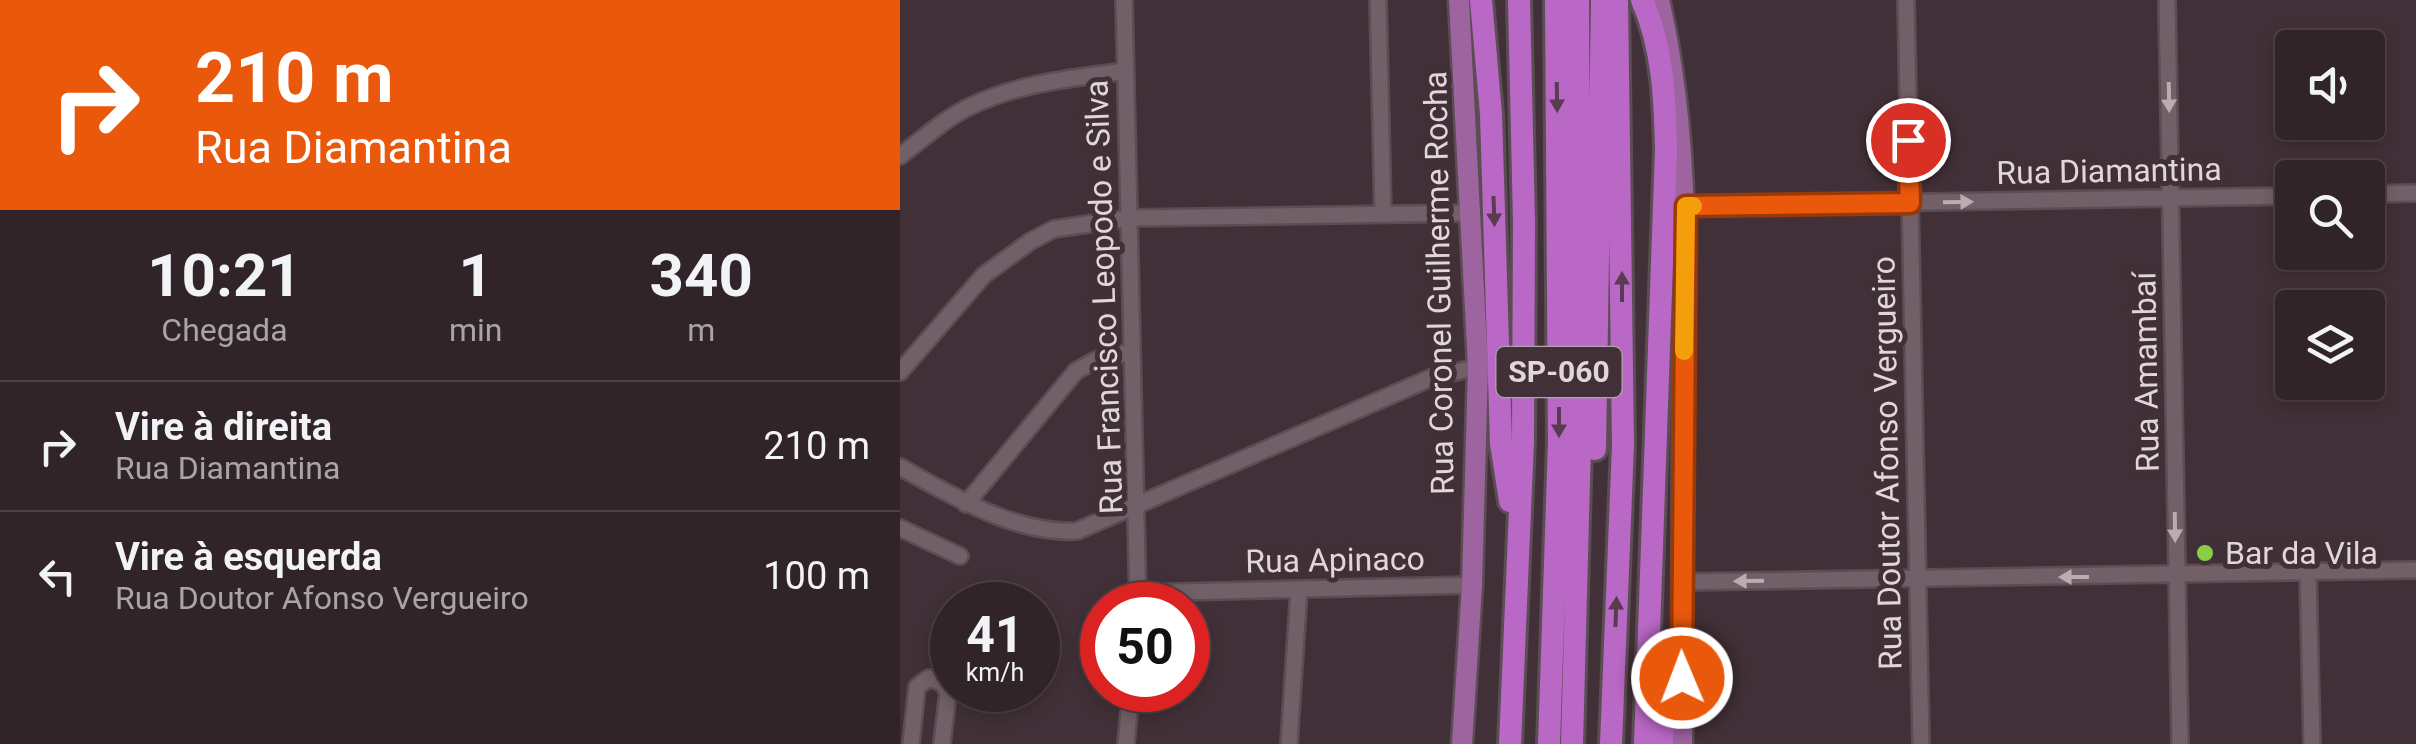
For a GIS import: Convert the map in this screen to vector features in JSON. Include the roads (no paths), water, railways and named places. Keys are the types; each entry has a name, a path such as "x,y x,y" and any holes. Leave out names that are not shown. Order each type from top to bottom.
{"highway":[{"path":"1480,0 1491,114 1501,443 1517,548"},
{"name":"SP-060","path":"1510,744 1523,441 1519,0"},
{"name":"SP-060","path":"1549,744 1559,442 1556,0"},
{"name":"SP-060","path":"1572,744 1580,443 1578,0"},
{"path":"1574,675 1590,626 1602,0"},
{"name":"SP-060","path":"1611,744 1623,444 1617,0"},
{"path":"1642,0 1664,90 1666,150 1644,744"},
{"path":"1655,497 1664,589 1662,744"}],"main road":[{"name":"Rua Coronel Guilherme Rocha","path":"1460,0 1478,367 1472,585 1462,744"},
{"path":"1659,0 1678,94 1686,206 1682,744"}],"street":[{"name":"Rua Francisco Leopodo e Silva","path":"1124,0 1138,582"},
{"path":"1378,0 1383,214"},
{"name":"Rua Doutor Afonso Vergueiro","path":"1906,0 1921,744"},
{"name":"Rua Amambaí","path":"2166,0 2180,744"},
{"path":"900,156 948,118 1008,91 1125,71"},
{"path":"2385,194 2416,193"},
{"name":"Rua Diamantina","path":"1686,206 2275,196"},
{"path":"900,372 984,275 1054,229 1130,218 1471,213"},
{"path":"966,504 1076,372 1096,360 1130,352"},
{"path":"900,466 966,504 1055,532 1077,531 1433,377 1478,367"},
{"path":"900,528 960,556"},
{"path":"1681,582 2416,570"},
{"path":"2308,572 2312,744"},
{"name":"Rua Apinaco","path":"1210,594 1299,588 1472,585"},
{"path":"1289,744 1299,588"},
{"path":"911,744 917,687 928,678 942,683 948,692 942,744"},
{"path":"1126,744 1129,712"}],"place":[{"name":"Bar da Vila","path":"2205,553"}]}
